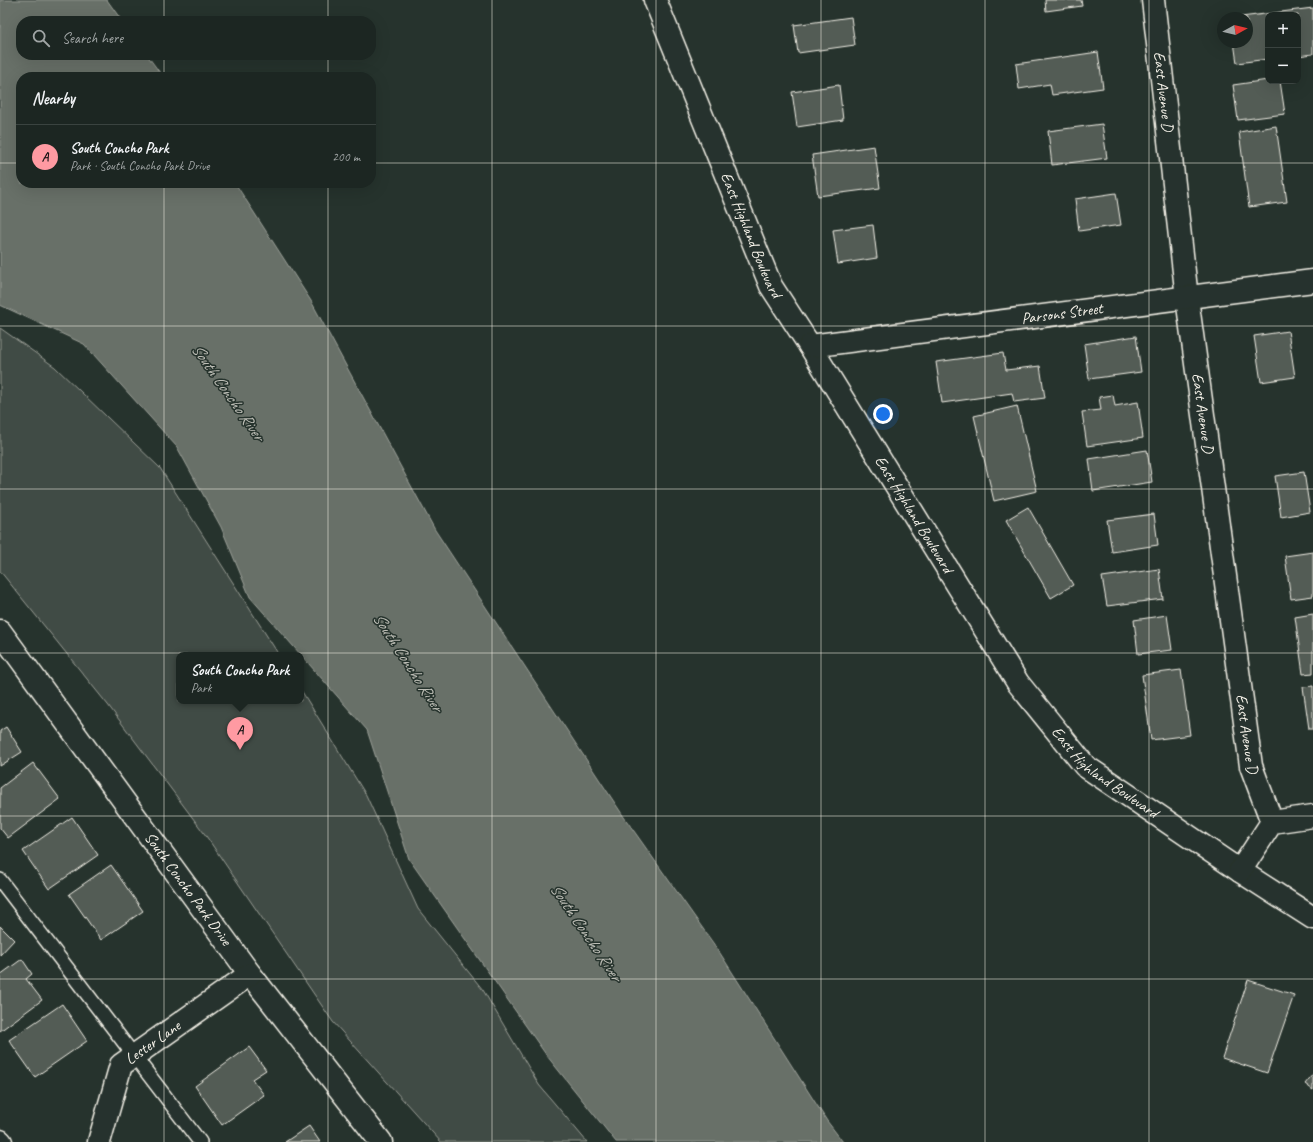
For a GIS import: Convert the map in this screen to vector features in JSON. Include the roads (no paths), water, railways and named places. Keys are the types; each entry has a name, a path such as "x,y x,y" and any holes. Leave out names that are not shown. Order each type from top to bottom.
{"street":[{"name":"East Highland Boulevard","path":"655,0 771,286 810,346 1018,683 1085,766 1240,871 1313,918"},
{"name":"East Avenue D","path":"1153,0 1188,298 1251,766 1272,822"},
{"name":"Parsons Street","path":"810,346 1313,281"},
{"name":"South Concho Park Drive","path":"0,631 250,974 380,1142"},
{"path":"1240,871 1272,822 1313,816"},
{"name":"Lester Lane","path":"99,1142 121,1065 250,974"}],"lane":[{"path":"0,880 200,1142"}],"water":[{"name":"South Concho River","path":"0,0 107,0 118,16 16,16 16,60 151,60 159,72 16,72 16,188 238,188 311,301 435,530 624,817 718,950 827,1121 843,1142 616,1142 547,1056 409,859 367,730 304,658 304,652 298,652 250,597 221,527 177,447 84,344 0,305"}],"place":[{"name":"South Concho Park","path":"240,750"}]}
